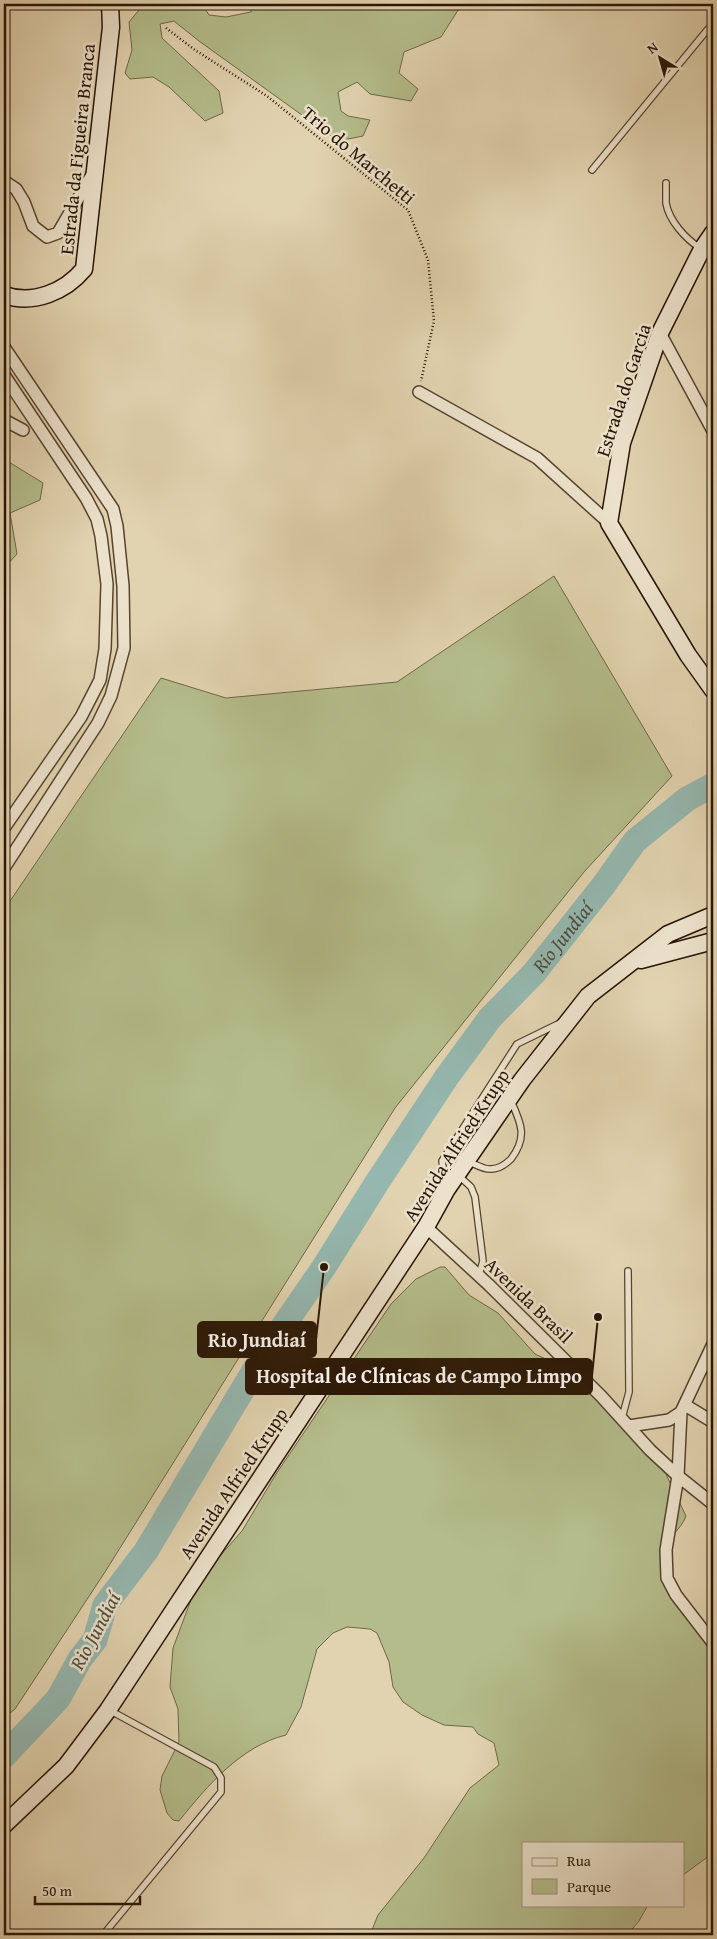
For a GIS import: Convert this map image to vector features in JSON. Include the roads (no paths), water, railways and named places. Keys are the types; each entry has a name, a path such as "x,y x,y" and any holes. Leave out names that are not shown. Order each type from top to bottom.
{"main road":[{"name":"Estrada da Figueira Branca","path":"4,295 28,298 52,294 76,279 84,269 111,27 110,4"},
{"name":"Estrada do Garcia","path":"609,523 622,443 660,333 702,249 713,233"},
{"path":"609,523 688,655 713,690"},
{"name":"Avenida Alfried Krupp","path":"4,1824 66,1766 108,1710 426,1227 447,1189 510,1098 569,1018 588,996 668,934 713,915"},
{"path":"629,964 664,952 713,941"}],"street":[{"path":"4,181 16,189 24,202 34,226 47,237 58,233 96,167"},
{"path":"660,333 713,431"},
{"path":"4,347 113,509 117,526 123,586 124,648 111,696 98,722 4,868"},
{"path":"4,375 86,498 97,519 107,584 105,649 100,680 81,717 4,828"},
{"path":"418,392 538,458 609,523"},
{"path":"4,420 23,430"},
{"path":"107,584 123,586"},
{"name":"Avenida Brasil","path":"426,1227 479,1276 625,1422 650,1450 678,1476 713,1504"},
{"path":"713,1344 683,1409 678,1476 666,1550 667,1578 676,1596 713,1643"},
{"path":"625,1422 669,1420 683,1409"},
{"path":"683,1409 713,1422"}],"lane":[{"path":"592,170 713,25"},
{"path":"666,183 666,205 678,229 689,241 702,249"},
{"path":"447,1189 442,1160 517,1044 569,1018"},
{"path":"466,1161 490,1170 506,1165 517,1151 522,1136 520,1121 510,1098"},
{"path":"457,1175 471,1187 475,1197 483,1261 479,1276"},
{"path":"625,1422 629,1392 628,1271"},
{"path":"103,1935 221,1792 221,1778 214,1767 108,1710"}],"waterway":[{"name":"Rio Jundiaí","path":"4,1756 58,1699 80,1659 95,1640 105,1605 146,1551 264,1354 324,1267 446,1078 490,1018 534,973 603,886 635,841 687,799 713,785"}],"place":[{"name":"Rio Jundiaí","path":"324,1267"},
{"name":"Hospital de Clínicas de Campo Limpo","path":"598,1317"}]}
